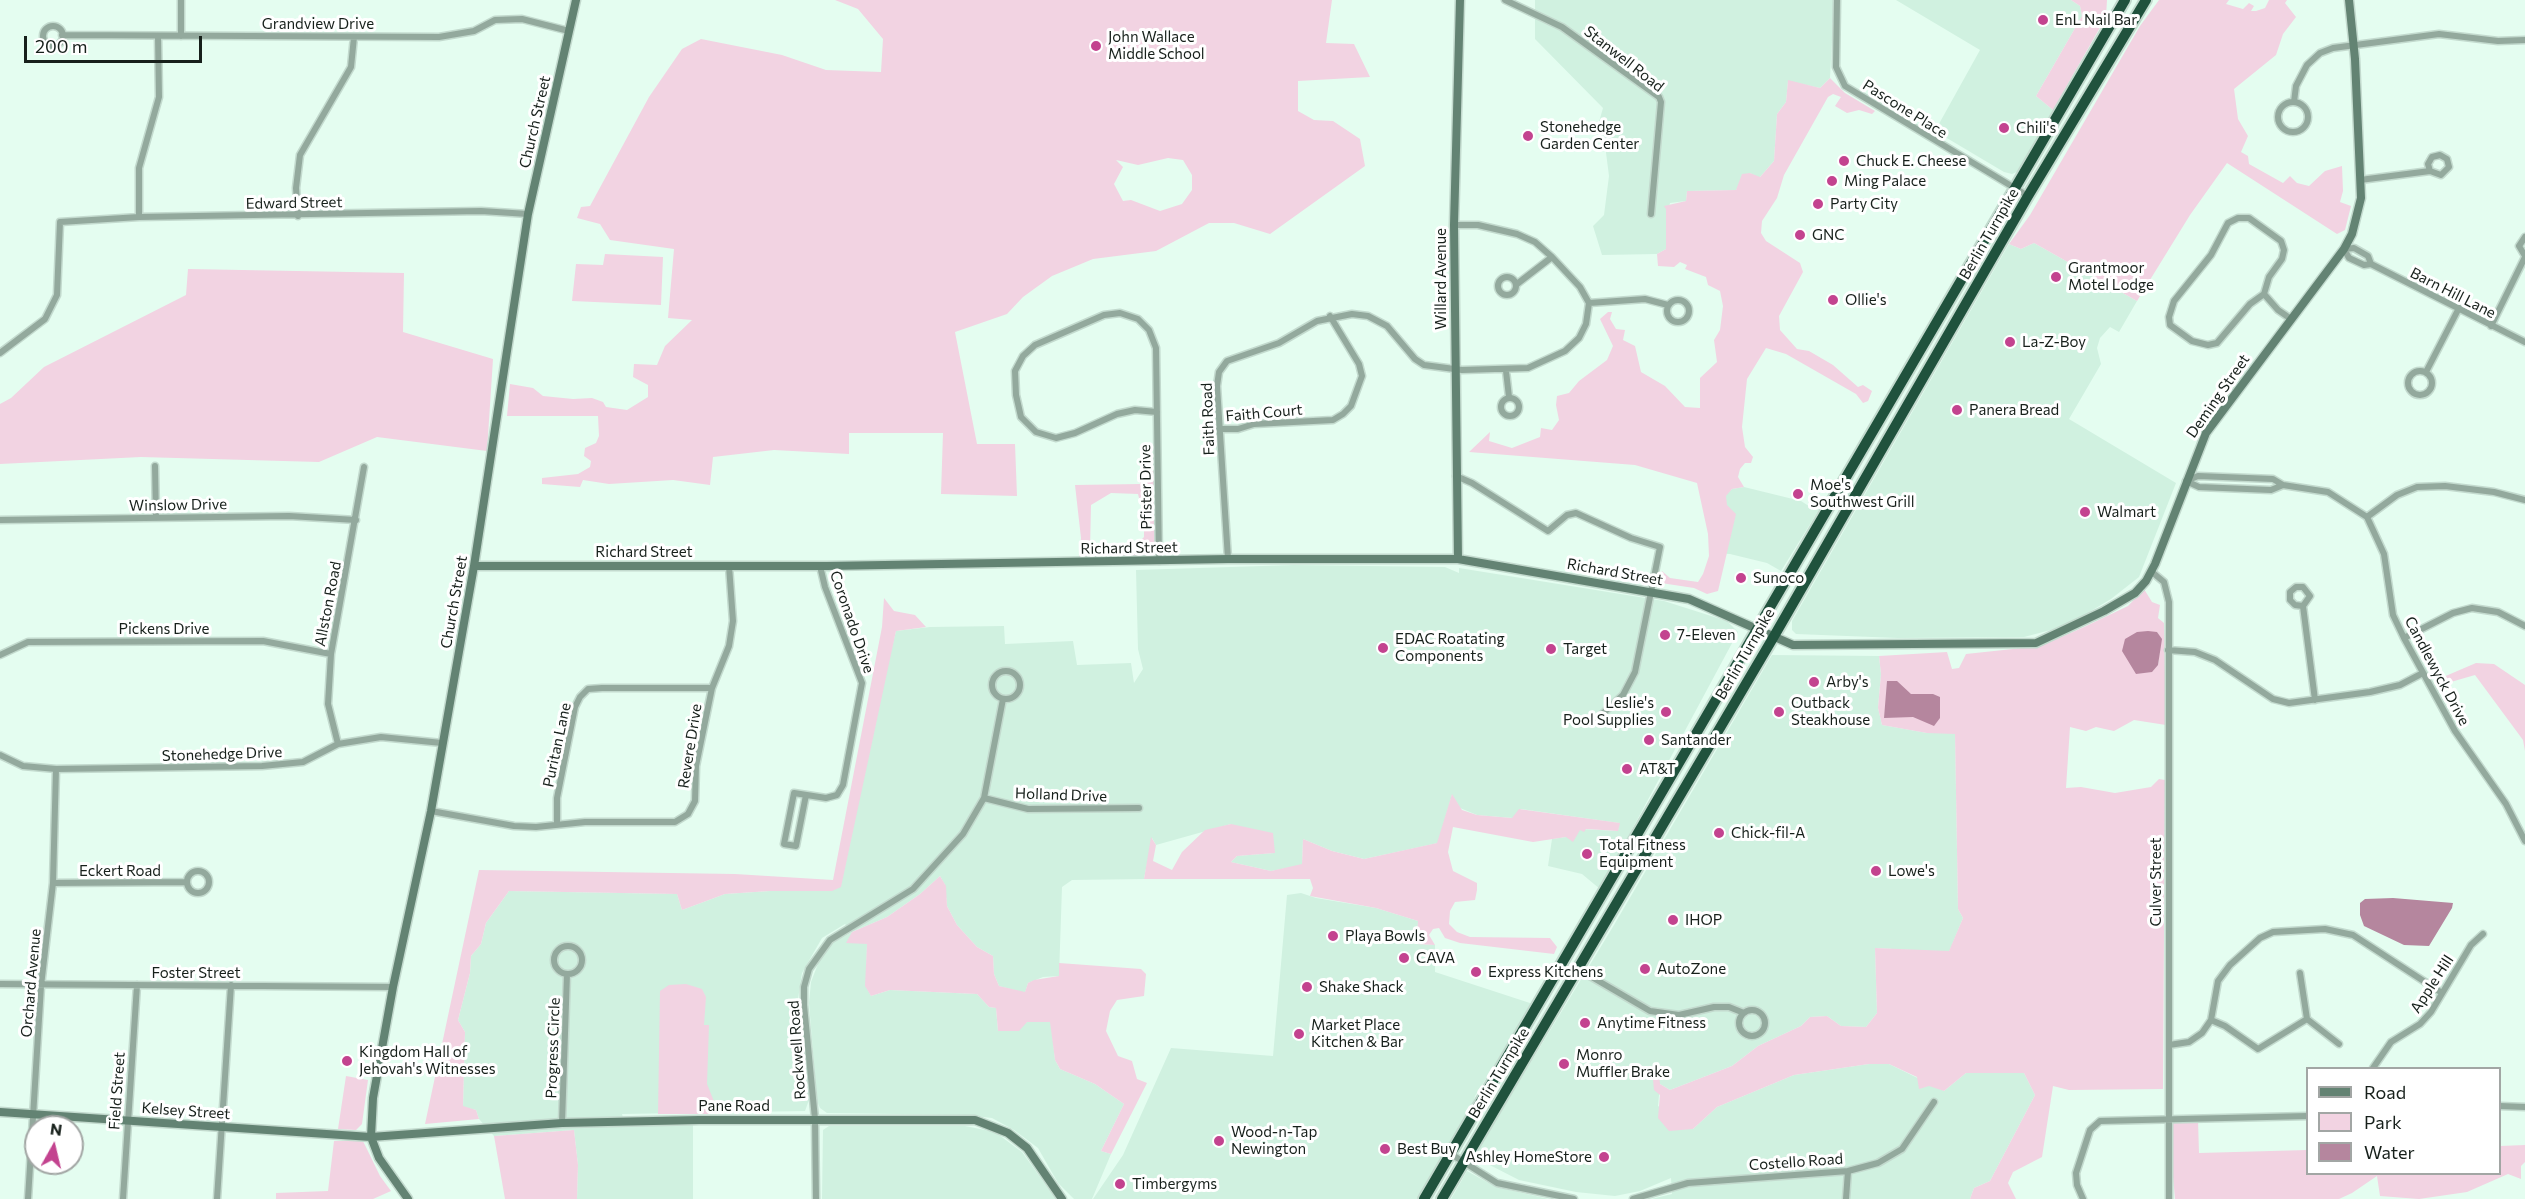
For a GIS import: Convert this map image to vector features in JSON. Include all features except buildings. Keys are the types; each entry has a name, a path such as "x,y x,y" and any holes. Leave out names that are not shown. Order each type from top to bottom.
{"highway":[{"name":"Berlin Turnpike","path":"1424,1199 2125,0"},
{"name":"Berlin Turnpike","path":"1442,1199 1773,638 2028,196 2146,0"},
{"path":"1643,824 1658,832"},
{"path":"1528,1020 1544,1026"}],"street":[{"path":"181,0 182,36"},
{"name":"Church Street","path":"371,1137 376,1074 431,810 474,566 528,214 576,0"},
{"name":"Willard Avenue","path":"1458,559 1454,225 1460,0"},
{"name":"Stanwell Road","path":"1505,0 1562,27 1659,97 1661,102 1652,214"},
{"name":"Pascone Place","path":"1837,0 1836,67 1845,86 2028,196"},
{"name":"Deming Street","path":"1773,638 1793,645 2036,644 2135,593 2152,572 2206,433 2344,249 2358,218 2360,180 2349,0"},
{"name":"Grandview Drive","path":"62,35 439,37 474,31 495,20 522,19 569,31"},
{"path":"2294,102 2298,81 2313,58 2329,49 2439,34 2498,41 2525,40"},
{"path":"139,217 139,168 159,97 158,36"},
{"path":"297,216 296,188 300,155 351,67 354,37"},
{"path":"2294,102 2305,108 2308,117 2305,126 2294,132 2282,128 2277,115 2282,106 2294,102"},
{"path":"2360,180 2430,171"},
{"name":"Edward Street","path":"0,353 45,319 57,295 60,222 139,217 481,211 528,214"},
{"path":"2238,218 2249,219 2281,241 2284,250 2277,267 2268,277 2264,294 2250,304 2217,343 2200,344 2170,325 2169,317 2174,301 2211,255 2228,223 2238,218"},
{"path":"1454,225 1478,225 1517,234 1535,242 1580,287 1589,303 1645,299 1668,305"},
{"path":"2491,326 2525,257 2519,246 2525,237"},
{"name":"Barn Hill Lane","path":"2371,264 2368,256 2354,248 2344,249 2349,258 2364,265 2371,264 2525,342"},
{"path":"1517,284 1552,257"},
{"path":"2264,294 2291,319"},
{"name":"Faith Road","path":"1227,559 1217,386 1219,372 1227,361 1279,343 1330,316 1360,314 1375,318 1392,330 1418,362 1455,368 1506,371 1528,368 1564,351 1578,338 1586,324 1589,303"},
{"path":"2426,372 2459,308"},
{"name":"Pfister Drive","path":"1156,412 1135,411 1117,414 1075,433 1056,438 1036,432 1021,417 1016,395 1015,371 1023,356 1035,345 1104,315 1120,313 1138,319 1149,330 1156,348 1159,561"},
{"name":"Faith Court","path":"1219,429 1238,429 1254,424 1332,420 1351,406 1362,376 1359,364 1330,316"},
{"path":"1506,371 1509,397"},
{"path":"155,466 156,517"},
{"name":"Allston Road","path":"338,744 328,704 330,654 364,467"},
{"path":"1456,476 1472,483 1548,531 1567,514 1576,513 1631,538 1660,547 1633,678 1623,695 1600,716 1598,722"},
{"path":"2186,481 2198,476 2273,479 2283,485 2328,492 2367,517 2397,495 2417,487 2445,486 2484,490 2525,500"},
{"path":"2186,481 2199,487 2276,490 2283,485"},
{"name":"Winslow Drive","path":"0,520 289,516 356,520"},
{"name":"Candlewyck Drive","path":"2367,517 2384,554 2393,615 2421,674 2454,731 2506,804 2525,841"},
{"name":"Richard Street","path":"474,566 820,566 1227,559 1458,559 1689,599 1773,638"},
{"name":"Revere Drive","path":"431,810 514,826 675,822 688,814 695,801 696,766 712,688 729,646 733,621 729,566"},
{"name":"Coronado Drive","path":"806,795 826,798 837,795 843,785 861,683 825,587 820,566"},
{"name":"Culver Street","path":"2152,572 2164,582 2169,594 2169,1199"},
{"path":"2303,606 2315,700"},
{"path":"2404,638 2453,613 2472,608 2498,612 2525,626"},
{"name":"Pickens Drive","path":"0,656 28,642 263,641 330,654"},
{"path":"2168,651 2195,652 2215,660 2272,699 2289,703 2370,692 2400,685 2421,674"},
{"name":"Rockwell Road","path":"1008,672 1017,678 1020,688 1014,697 1003,699 994,693 992,683 998,674 1008,672"},
{"name":"Puritan Lane","path":"557,824 557,798 575,707 580,697 588,690 602,688 712,688"},
{"name":"Rockwell Road","path":"816,1199 815,1119 804,1005 804,987 809,969 830,939 913,889 963,834 984,798 1003,699"},
{"name":"Stonehedge Drive","path":"0,755 23,766 56,769 262,766 303,762 338,744 381,737 442,743"},
{"name":"Orchard Avenue","path":"28,1199 41,986 53,883 56,769"},
{"path":"794,793 806,795 796,846 784,843 794,793"},
{"name":"Holland Drive","path":"984,798 1028,809 1139,808"},
{"name":"Eckert Road","path":"53,883 187,882"},
{"path":"2169,1045 2189,1042 2202,1033 2211,1020 2218,981 2230,965 2260,938 2273,932 2291,929 2325,929 2353,935 2442,993"},
{"name":"Apple Hill","path":"2374,1067 2391,1042 2420,1024 2431,1012 2471,945 2483,934"},
{"name":"Progress Circle","path":"566,946 577,950 581,961 578,968 567,974 557,969 554,959 556,952 566,946"},
{"path":"1578,969 1650,1011 1679,1015 1714,1007 1729,1007 1744,1013 1753,1010 1762,1014 1766,1024 1760,1034 1748,1036 1742,1031 1739,1024 1744,1013"},
{"path":"2300,973 2307,1019 2339,1044"},
{"name":"Progress Circle","path":"562,1123 567,974"},
{"name":"Foster Street","path":"0,984 393,987"},
{"name":"Field Street","path":"123,1199 136,985"},
{"path":"217,1199 231,985"},
{"path":"2211,1020 2226,1026 2258,1049 2307,1019"},
{"name":"Costello Road","path":"1633,1199 1688,1183 1848,1171 1878,1163 1902,1149 1934,1102"},
{"path":"2501,1106 2525,1107"},
{"name":"Kelsey Street","path":"0,1112 371,1137"},
{"path":"2084,1199 2076,1173 2090,1130 2096,1123 2109,1119 2169,1120 2306,1116"},
{"name":"Pane Road","path":"371,1137 562,1123 964,1119 993,1126 1027,1148 1062,1199"},
{"path":"371,1137 380,1158 408,1199"},
{"path":"1451,1155 1497,1183 1574,1199"},
{"path":"1846,1199 1848,1171"}],"shaded area":[{"path":"1535,0 1834,0 1830,78 1820,88 1788,81 1786,102 1777,114 1774,161 1759,178 1750,173 1736,190 1687,191 1686,201 1670,203 1666,219 1666,249 1657,254 1602,255 1593,226 1604,215 1609,176 1604,137 1597,129 1603,108 1535,39"},
{"path":"1896,0 2071,0 2080,6 2082,16 2036,96 2053,110 2019,171 2012,174 2004,172 1935,131 1980,50"},
{"path":"2034,243 2137,301 2119,332 2110,327 2100,338 2097,348 2101,364 2069,419 2176,483 2139,577 2111,599 2066,626 2024,637 1898,638 1796,634 1792,630 1792,621 2009,244 2021,249"},
{"path":"1744,487 1801,501 1815,510 1820,508 1781,571 1767,563 1730,554 1713,553 1724,496 1732,489"},
{"path":"1294,565 1445,567 1459,573 1459,568 1664,601 1727,621 1738,632 1600,889 1582,874 1548,866 1552,839 1566,837 1580,829 1618,831 1619,823 1521,809 1513,818 1477,815 1460,808 1452,795 1438,843 1364,859 1332,851 1303,839 1302,865 1271,871 1231,862 1237,856 1274,853 1231,824 1156,845 1152,838 1144,879 1072,880 1062,887 1059,976 1043,977 1028,983 1025,993 999,986 994,974 993,956 977,947 957,925 947,906 945,885 940,876 920,894 887,917 852,932 845,924 822,938 802,973 798,999 809,1100 805,1111 622,1114 625,1124 693,1124 693,1199 577,1199 578,1165 574,1130 494,1136 479,1119 476,1110 463,1107 465,1032 458,1020 470,973 471,956 481,944 486,923 509,891 677,894 682,910 725,894 831,891 896,631 930,627 1004,626 1005,644 1073,641 1077,665 1131,663 1134,683 1143,669 1138,649 1136,570"},
{"path":"1772,655 1879,656 1881,674 1878,708 1882,725 1927,733 1955,733 1958,909 1963,918 1949,952 1875,948 1877,1013 1866,1027 1841,1026 1827,1016 1810,1017 1801,1026 1758,1046 1732,1066 1670,1090 1660,1084 1658,1106 1693,1129 1717,1107 1794,1075 1869,1064 1889,1064 1944,1091 1966,1073 2024,1073 2035,1095 1990,1181 1974,1188 1970,1199 1651,1199 1672,1194 1671,1178 1640,1191 1615,1196 1576,1192 1519,1180 1478,1159 1477,1151 1614,925"},
{"path":"1301,893 1316,898 1376,908 1418,921 1417,944 1435,945 1435,972 1533,1004 1475,1096 1470,1115 1417,1199 1093,1199 1123,1155 1171,1048 1273,1056 1287,895"},
{"path":"852,932 867,943 866,986 871,996 890,990 977,994 989,1007 996,1008 998,1031 1027,1022 1051,1022 1055,1060 1060,1069 1095,1084 1124,1104 1101,1151 1111,1154 1092,1199 1074,1199 1058,1183 1038,1148 1014,1130 992,1118 966,1115 827,1113 820,1108 817,1101 809,1003 811,982 821,956 832,943"},
{"path":"829,1126 965,1126 995,1132 1022,1152 1056,1199 822,1199 823,1130"},
{"path":"1467,1171 1496,1187 1549,1199 1451,1199"}],"green space":[{"path":"835,0 1332,0 1326,43 1354,44 1370,77 1298,81 1298,111 1314,120 1333,121 1360,139 1365,166 1270,234 1234,223 1209,223 1156,251 1093,259 1052,276 1023,297 1007,314 955,332 977,444 1015,444 1017,496 941,494 943,433 849,433 849,454 774,450 713,457 710,485 673,480 609,484 583,480 580,487 542,484 542,478 578,474 590,467 591,461 584,456 585,448 596,443 599,436 598,416 507,416 510,384 533,388 543,396 592,398 603,402 606,407 627,410 648,397 648,385 633,377 634,364 657,365 665,346 692,320 668,318 674,249 610,240 600,224 577,218 581,207 590,206 649,97 682,49 701,39 782,55 826,70 881,72 883,39 858,9","holes":["1168,158 1183,160 1192,175 1192,190 1182,204 1160,211 1131,200 1123,201 1114,184 1123,167 1116,160 1138,165"]},
{"path":"2071,0 2107,0 2106,17 2053,110 2036,96 2082,16 2080,6"},
{"path":"2159,0 2229,0 2226,4 2243,9 2249,3 2254,6 2251,11 2256,11 2265,8 2269,0 2287,0 2285,3 2296,17 2283,34 2276,55 2234,89 2238,119 2248,136 2241,152 2248,156 2249,164 2283,183 2290,176 2297,183 2309,186 2325,171 2342,166 2343,191 2340,202 2351,206 2345,230 2337,234 2227,163 2190,215 2137,301 2034,243 2021,249 2009,244 2030,215 2140,26"},
{"path":"1830,78 1845,93 1875,111 1872,114 1859,110 1847,113 1835,106 1841,97 1833,94 1828,97 1784,175 1777,198 1762,221 1761,233 1766,241 1800,263 1803,272 1779,316 1780,330 1797,349 1809,351 1833,365 1858,387 1863,385 1872,391 1868,401 1863,403 1856,394 1786,354 1766,348 1747,379 1742,427 1745,447 1753,457 1751,463 1745,463 1740,469 1738,477 1744,487 1732,489 1726,496 1727,505 1736,514 1718,591 1707,594 1694,588 1661,583 1662,571 1670,578 1698,582 1703,574 1709,556 1708,534 1697,483 1635,465 1469,452 1490,432 1489,441 1512,448 1540,437 1541,428 1552,430 1559,420 1557,396 1569,393 1579,381 1607,360 1613,346 1600,319 1608,312 1612,312 1610,319 1616,329 1625,330 1623,340 1635,346 1641,372 1665,386 1685,407 1700,408 1700,378 1717,362 1714,340 1720,330 1723,306 1720,291 1708,285 1706,277 1685,269 1687,265 1680,262 1674,267 1658,266 1657,254 1666,249 1666,209 1664,206 1686,201 1687,191 1736,190 1742,174 1750,173 1760,177 1774,161 1777,114 1786,102 1788,80 1820,88"},
{"path":"605,254 663,257 661,305 572,301 576,264 603,265"},
{"path":"188,269 404,273 403,332 493,359 487,451 377,437 319,462 141,457 0,464 0,404 11,398 44,367 186,295"},
{"path":"1142,471 1154,471 1155,550 1146,557 1118,555 1120,550 1139,549 1139,542 1144,537 1144,499 1139,498 1138,494 1111,493 1091,505 1090,550 1096,551 1096,555 1079,558 1081,538 1075,485 1140,484"},
{"path":"2144,589 2152,602 2160,605 2158,618 2164,623 2166,725 2134,720 2114,731 2096,727 2086,731 2070,727 2066,788 2081,787 2115,793 2151,787 2159,779 2165,780 2163,1089 2069,1090 2053,1086 2042,1157 2013,1172 2008,1183 2016,1199 1970,1199 1974,1188 1990,1181 2035,1095 2024,1073 1966,1073 1944,1091 1929,1086 1919,1089 1917,1077 1889,1064 1869,1064 1794,1075 1717,1107 1693,1129 1669,1131 1658,1118 1660,1095 1654,1090 1652,1069 1659,1073 1660,1084 1670,1090 1732,1066 1758,1046 1801,1026 1810,1017 1827,1016 1841,1026 1866,1027 1877,1013 1875,948 1949,951 1963,918 1958,909 1955,734 1927,733 1882,725 1878,708 1881,674 1879,656 1947,652 1952,669 1959,668 1966,654 2041,646 2128,606","holes":["2157,632 2161,639 2158,665 2137,634"]},
{"path":"884,598 894,611 915,615 926,627 896,631 841,887 832,891 725,894 682,910 677,894 509,891 486,923 481,944 471,956 470,973 458,1020 465,1032 463,1106 476,1110 479,1119 425,1124 479,870 735,874 833,880 882,627"},
{"path":"2476,663 2494,664 2525,685 2525,751 2523,740 2475,675 2437,686 2434,681"},
{"path":"1452,794 1462,810 1477,815 1512,818 1519,809 1620,823 1618,831 1586,829 1584,832 1580,830 1573,842 1566,837 1533,842 1453,827 1448,852 1453,871 1477,883 1477,890 1475,900 1455,902 1450,911 1449,924 1457,932 1470,937 1550,938 1557,947 1554,954 1460,943 1445,938 1439,928 1433,929 1429,935 1435,945 1416,944 1418,921 1376,908 1310,896 1313,888 1310,879 1144,879 1151,837 1156,845 1153,861 1172,870 1182,852 1205,830 1231,824 1273,833 1275,853 1237,856 1231,862 1271,871 1302,864 1303,839 1332,851 1364,859 1437,843"},
{"path":"940,876 946,886 947,906 957,925 977,947 993,956 994,974 999,986 1025,992 1028,983 1034,980 1059,976 1059,963 1141,969 1146,974 1144,996 1117,1000 1110,1011 1106,1031 1118,1056 1132,1061 1137,1079 1147,1083 1111,1154 1101,1151 1124,1104 1095,1084 1060,1069 1055,1060 1050,1022 1027,1022 1019,1031 998,1031 996,1008 989,1007 977,994 890,990 871,996 865,986 867,944 846,943 852,932 887,917 920,894"},
{"path":"686,984 702,989 706,997 704,1025 709,1025 707,1084 719,1114 658,1114 660,991 669,985"},
{"path":"346,1076 368,1080 362,1124 356,1130 338,1129"},
{"path":"2198,1120 2199,1153 2306,1150 2306,1175 2501,1175 2501,1146 2525,1145 2525,1162 2521,1166 2521,1179 2508,1174 2467,1192 2419,1199 2380,1196 2377,1176 2339,1199 2175,1199 2168,1121"},
{"path":"574,1130 578,1165 577,1199 505,1199 494,1136"},
{"path":"334,1141 363,1141 380,1176 391,1191 373,1199 276,1199 276,1193 328,1191"}],"water":[{"path":"2137,632 2157,632 2162,639 2158,665 2152,672 2136,674 2122,651 2125,639"},
{"path":"1887,681 1897,681 1911,694 1933,694 1940,697 1940,718 1934,726 1913,717 1884,718"},
{"path":"2393,898 2453,903 2429,946 2404,945 2364,926 2360,915 2360,903 2365,899"}],"place":[{"name":"EnL Nail Bar","path":"2043,20"},
{"name":"John Wallace Middle School","path":"1096,46"},
{"name":"Chili's","path":"2004,128"},
{"name":"Stonehedge Garden Center","path":"1528,136"},
{"name":"Chuck E. Cheese","path":"1844,161"},
{"name":"Ming Palace","path":"1832,181"},
{"name":"Party City","path":"1818,204"},
{"name":"GNC","path":"1800,235"},
{"name":"Grantmoor Motel Lodge","path":"2056,277"},
{"name":"Ollie's","path":"1833,300"},
{"name":"La-Z-Boy","path":"2010,342"},
{"name":"Panera Bread","path":"1957,410"},
{"name":"Moe's Southwest Grill","path":"1798,494"},
{"name":"Walmart","path":"2085,512"},
{"name":"Sunoco","path":"1741,578"},
{"name":"7-Eleven","path":"1665,635"},
{"name":"EDAC Roatating Components","path":"1383,648"},
{"name":"Target","path":"1551,649"},
{"name":"Arby's","path":"1814,682"},
{"name":"Leslie's Pool Supplies","path":"1666,712"},
{"name":"Outback Steakhouse","path":"1779,712"},
{"name":"Santander","path":"1649,740"},
{"name":"AT&T","path":"1627,769"},
{"name":"Chick-fil-A","path":"1719,833"},
{"name":"Total Fitness Equipment","path":"1587,854"},
{"name":"Lowe's","path":"1876,871"},
{"name":"IHOP","path":"1673,920"},
{"name":"Playa Bowls","path":"1333,936"},
{"name":"CAVA","path":"1404,958"},
{"name":"AutoZone","path":"1645,969"},
{"name":"Express Kitchens","path":"1476,972"},
{"name":"Shake Shack","path":"1307,987"},
{"name":"Anytime Fitness","path":"1585,1023"},
{"name":"Market Place Kitchen & Bar","path":"1299,1034"},
{"name":"Kingdom Hall of Jehovah's Witnesses","path":"347,1061"},
{"name":"Monro Muffler Brake","path":"1564,1064"},
{"name":"Wood-n-Tap Newington","path":"1219,1141"},
{"name":"Best Buy","path":"1385,1149"},
{"name":"Ashley HomeStore","path":"1604,1157"},
{"name":"Timbergyms","path":"1120,1184"}]}
